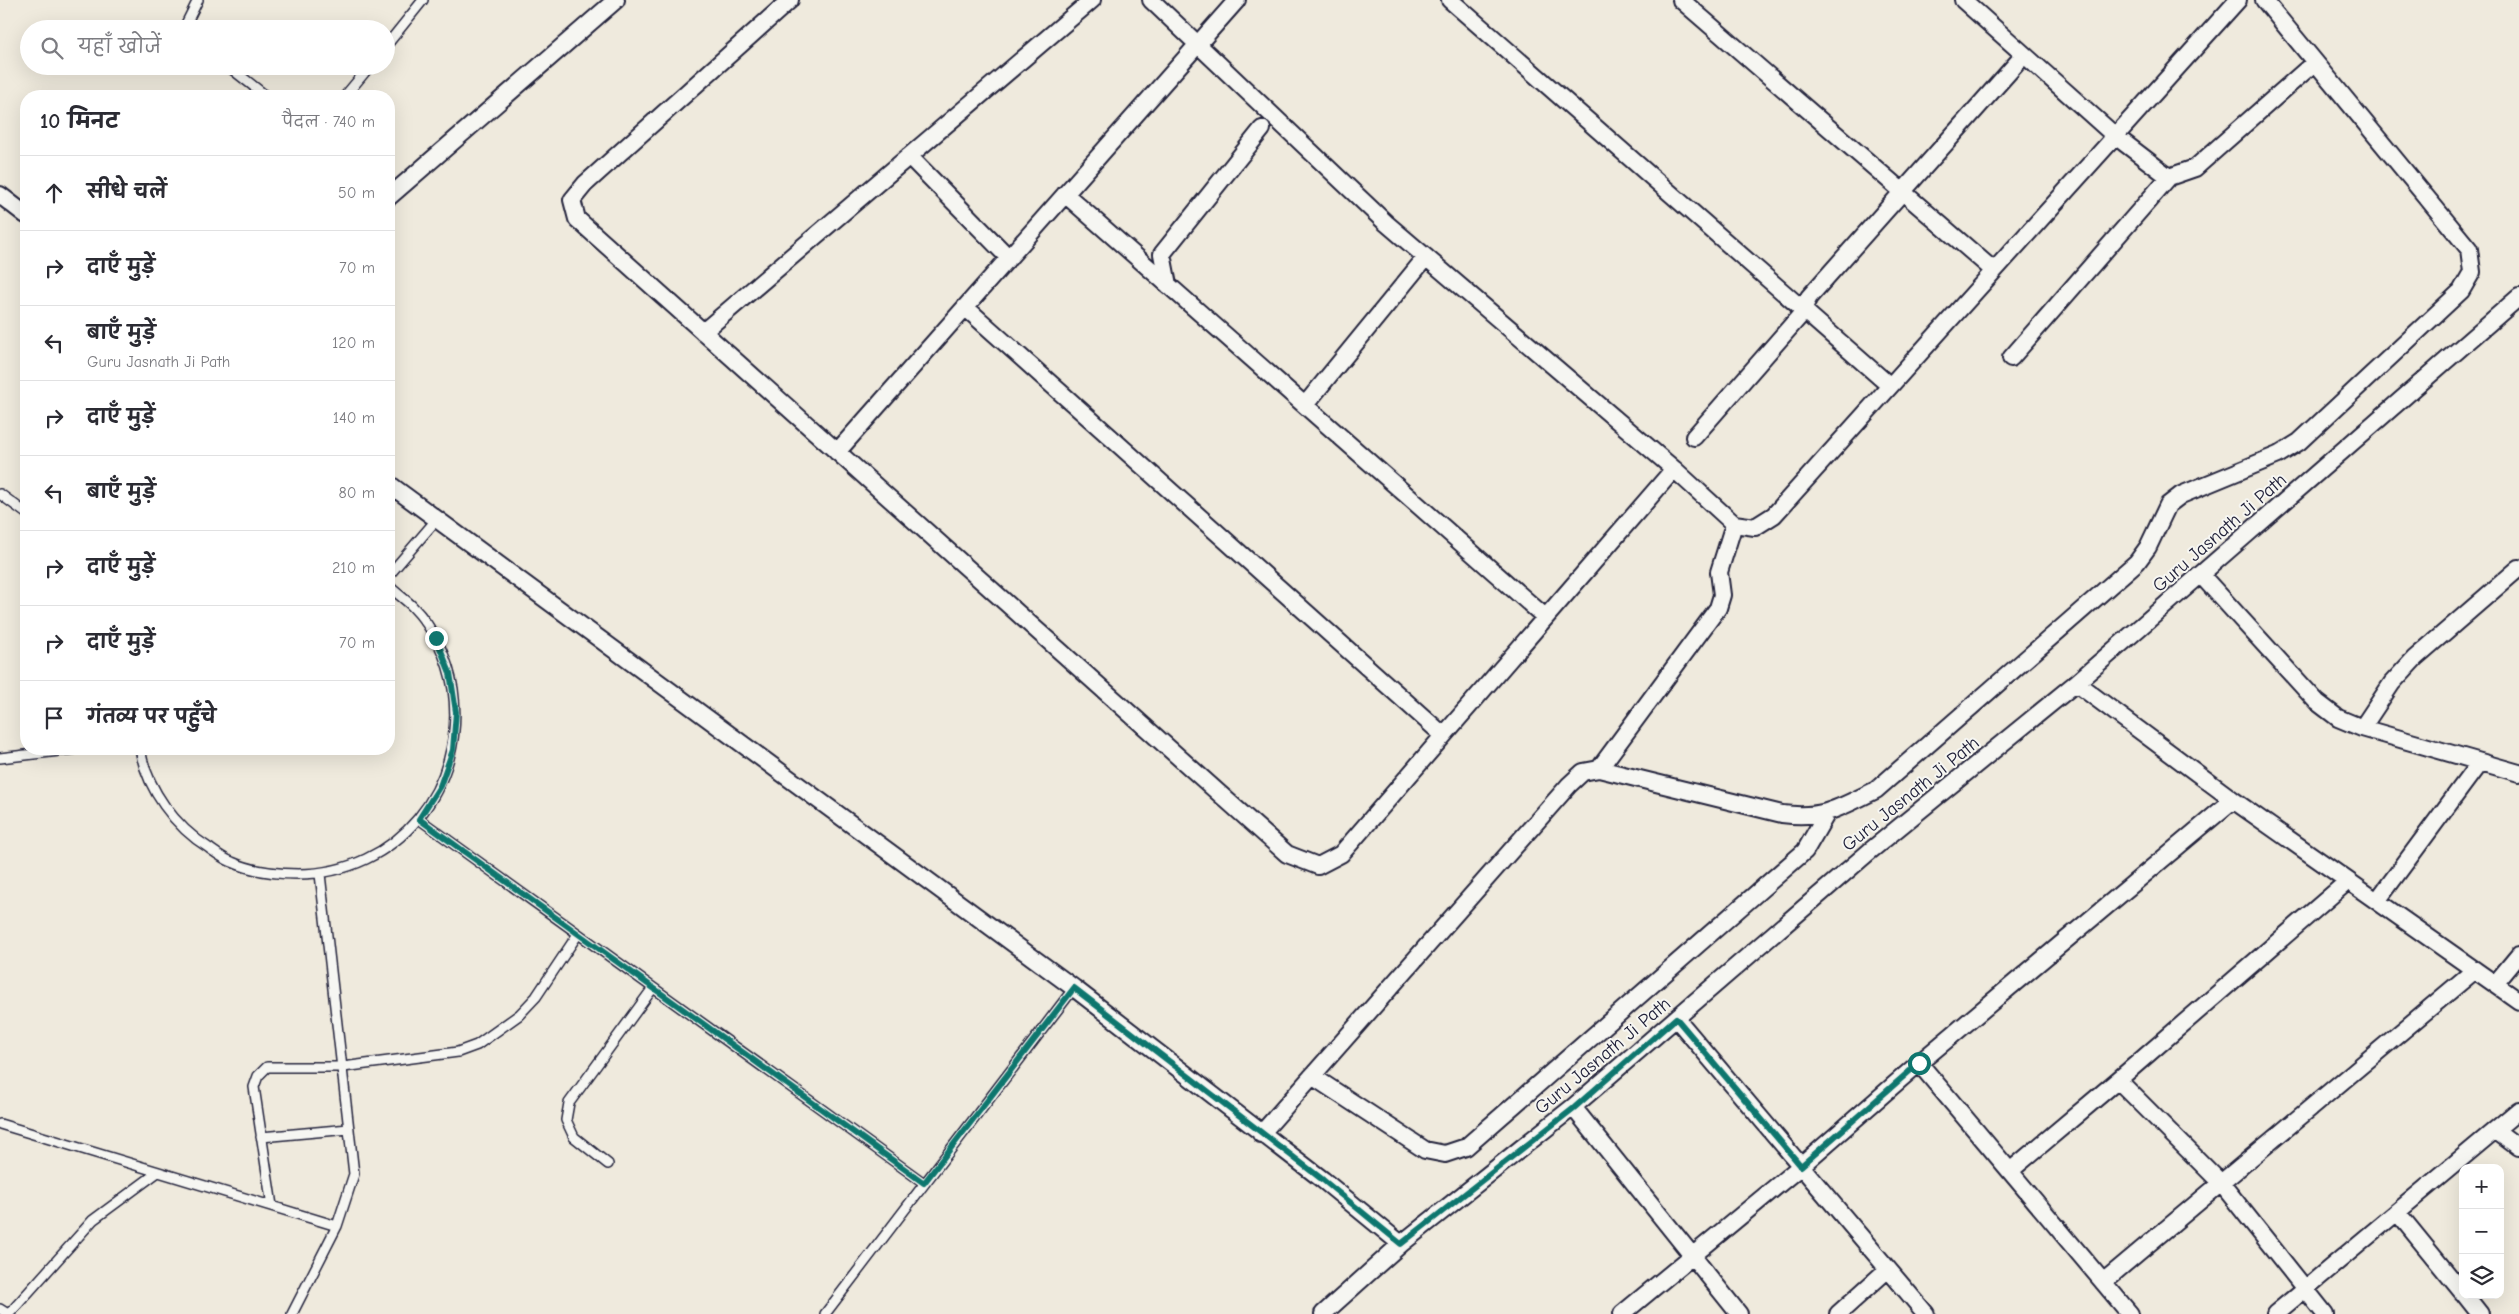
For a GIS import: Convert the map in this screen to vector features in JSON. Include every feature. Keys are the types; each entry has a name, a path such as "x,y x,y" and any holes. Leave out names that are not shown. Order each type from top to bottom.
{"street":[{"path":"395,191 616,0"},
{"path":"790,0 585,184 572,200 576,219 1286,854 1318,866 1341,854 1674,469"},
{"path":"703,332 1092,0"},
{"path":"1151,0 1386,223 1674,469 1734,524 1755,527 1774,515 2114,134 2238,0"},
{"path":"837,452 1237,0"},
{"path":"1450,0 1890,386"},
{"path":"1681,0 1993,270"},
{"path":"1963,0 2114,134 2169,177"},
{"path":"1261,1134 1568,785 1583,772 1599,768 1782,814 1806,817 1827,813 1876,790 1896,775 2136,562 2148,547 2168,505 2181,495 2278,455 2299,442 2461,291 2472,272 2470,248 2264,0"},
{"path":"1694,437 1799,316 1809,297 2024,54"},
{"path":"2011,358 2169,177 2195,168 2315,62"},
{"path":"1168,284 1162,254 1262,129"},
{"path":"909,156 1009,258"},
{"path":"1065,194 1545,617"},
{"path":"0,195 20,210"},
{"path":"1305,405 1426,257"},
{"name":"Guru Jasnath Ji Path","path":"1323,1314 1401,1244 1574,1108 1870,851 2076,682 2519,298"},
{"path":"965,307 1443,735"},
{"path":"395,488 1074,988 1323,1180 1401,1244"},
{"path":"1599,768 1718,608 1722,595 1720,572 1734,524"},
{"path":"2362,728 2392,683 2416,658 2519,568"},
{"path":"2201,574 2317,702 2338,718 2362,728 2519,773"},
{"path":"2076,682 2233,800 2519,1001"},
{"path":"2377,901 2480,762"},
{"path":"1622,1314 1801,1166 1919,1063 2233,800"},
{"path":"1312,1076 1425,1150 1445,1154 1466,1147 1805,852 1827,813"},
{"path":"2010,1171 2348,881"},
{"path":"2495,984 2519,955"},
{"path":"2103,1282 2475,970"},
{"path":"1676,1018 1926,1314"},
{"path":"1919,1063 2130,1314"},
{"path":"2118,1080 2221,1184 2325,1314"},
{"path":"1574,1108 1739,1314"},
{"path":"2276,1314 2519,1110"},
{"path":"2495,1130 2519,1148"},
{"path":"2397,1212 2459,1288"},
{"path":"1838,1314 1888,1269"},
{"path":"2468,1299 2480,1314"}],"lane":[{"path":"188,20 198,0"},
{"path":"395,35 423,0"},
{"path":"239,75 258,90"},
{"path":"350,90 362,75"},
{"path":"0,494 20,509"},
{"path":"395,568 437,520"},
{"path":"141,755 143,764 163,805 193,838 232,862 275,874 320,874 357,864 391,845 419,819 440,786 453,750 456,712 450,673 436,638 413,606 395,591"},
{"path":"0,758 25,755"},
{"path":"419,819 924,1183"},
{"path":"292,1314 337,1226 354,1174 320,874"},
{"path":"272,1206 254,1087 258,1076 267,1067 343,1066 458,1052 477,1045 519,1015 536,997 578,934"},
{"path":"608,1164 574,1137 566,1120 569,1103 653,988"},
{"path":"824,1314 1074,988"},
{"path":"0,1124 337,1226"},
{"path":"261,1137 349,1129"},
{"path":"0,1309 9,1314 93,1220 158,1172"}],"route":[{"path":"436,638 450,673 456,712 453,750 440,786 419,819 924,1183 1074,988 1323,1180 1401,1244 1574,1108 1676,1018 1801,1166 1919,1063"}]}
